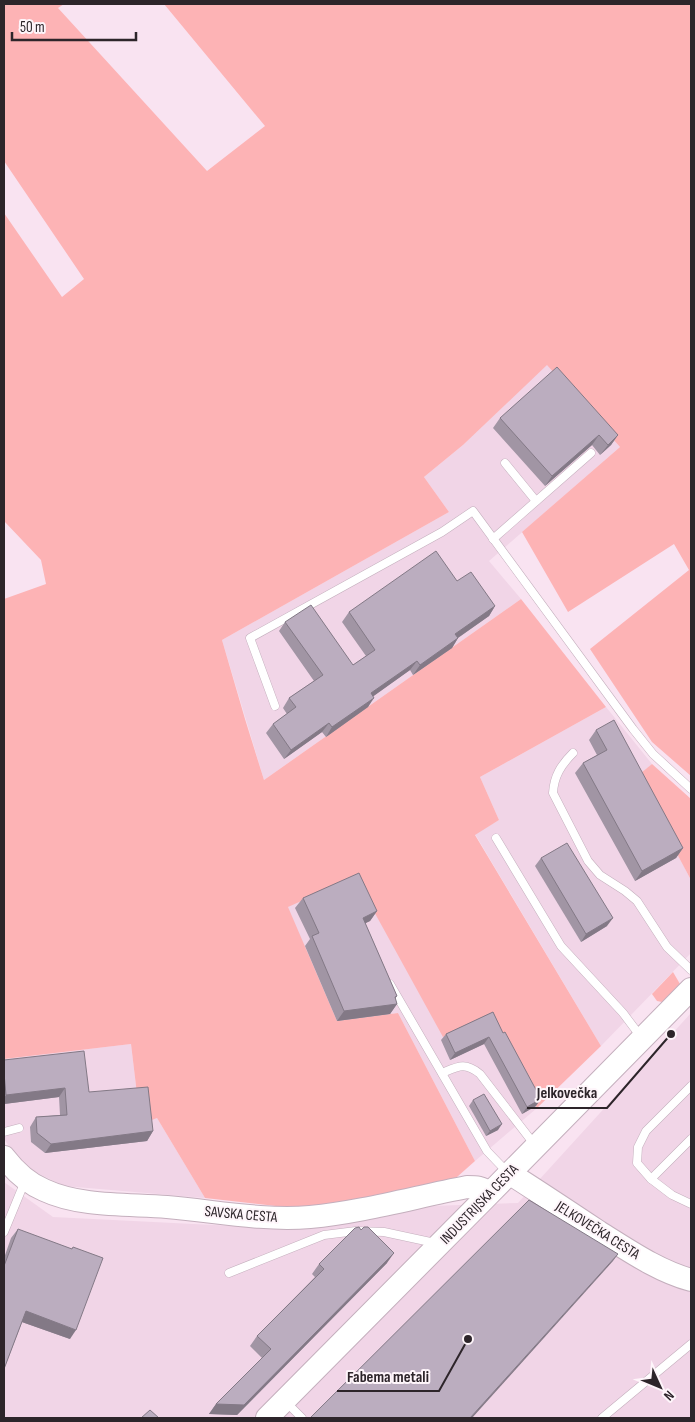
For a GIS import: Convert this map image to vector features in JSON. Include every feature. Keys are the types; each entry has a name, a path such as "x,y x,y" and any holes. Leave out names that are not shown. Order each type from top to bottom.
{"street":[{"name":"INDUSTRIJSKA CESTA","path":"267,1418 691,989"},
{"name":"SAVSKA CESTA","path":"5,1160 32,1185 64,1198 278,1218 311,1217 337,1213 466,1187 476,1187 489,1193"},
{"name":"JELKOVEČKA CESTA","path":"509,1173 649,1262 673,1274 691,1280"}],"lane":[{"path":"493,539 591,453"},
{"path":"505,463 536,501"},
{"path":"275,706 250,638 442,532 472,511 633,729 653,754 691,789"},
{"path":"573,753 558,771 552,793 588,861 600,875 637,901 668,947 691,970"},
{"path":"496,838 561,946 623,1013 642,1038"},
{"path":"384,973 487,1151 509,1173"},
{"path":"442,1073 458,1066 466,1066 480,1074 535,1146"},
{"path":"691,1086 646,1131 638,1147 637,1163 652,1179 672,1195 691,1204"},
{"path":"4,1132 19,1128"},
{"path":"652,1179 691,1139"},
{"path":"4,1232 26,1179"},
{"path":"229,1273 324,1235 356,1231 384,1232 440,1244"},
{"path":"602,1418 691,1344"},
{"path":"285,1400 302,1418"}],"shaded area":[{"path":"4,4 64,4 58,8 207,171 265,126 164,4 691,4 691,776 652,742 590,649 689,570 674,544 568,612 522,532 620,447 547,365 463,445 424,477 449,512 222,640 264,780 521,599 606,707 480,777 499,820 475,835 601,1046 537,1108 489,1017 443,1037 355,877 288,907 337,1021 398,1013 475,1161 457,1177 450,1180 345,1203 293,1208 205,1198 157,1118 152,1120 145,1094 137,1094 131,1044 4,1059 4,599 46,584 41,560 4,521 4,213 62,297 84,279 4,161"},
{"path":"547,364 620,447 489,561 521,599 264,780 222,640 449,512 424,477 463,445"},
{"path":"606,707 652,764 637,777 691,880 691,953 601,1046 475,834 499,820 480,777"},
{"path":"652,764 691,799 691,880 636,777"},
{"path":"355,876 489,1017 537,1108 475,1161 398,1013 337,1021 287,907"},
{"path":"673,972 680,984 679,988 662,1002 657,1001 652,994"},
{"path":"691,1013 691,1418 4,1418 4,1182 53,1217 254,1227 432,1206 518,1203"},
{"path":"131,1044 137,1094 145,1094 153,1119 157,1118 205,1198 64,1186 29,1169 18,1159 4,1139 4,1059"}],"building":[{"path":"557,367 618,435 608,445 599,435 552,476 500,418"},
{"path":"436,551 457,581 471,572 495,606 455,634 458,638 420,665 417,661 371,693 374,698 332,727 329,723 291,750 273,724 296,707 289,698 323,675 285,622 311,605 353,665 375,650 349,612"},
{"path":"614,720 683,848 642,871 583,763 607,750 596,730"},
{"path":"567,843 613,918 586,934 541,858"},
{"path":"359,873 377,911 363,918 397,996 395,997 397,1004 344,1011 312,936 319,933 303,898"},
{"path":"493,1012 541,1099 527,1107 489,1037 455,1053 446,1034"},
{"path":"84,1051 89,1092 148,1087 153,1131 51,1144 37,1133 36,1117 67,1115 65,1088 6,1095 4,1060"},
{"path":"484,1094 502,1124 490,1131 473,1100"},
{"path":"529,1200 618,1254 470,1418 310,1418"},
{"path":"359,1227 361,1230 364,1227 368,1227 394,1253 244,1405 216,1404 271,1349 257,1336 324,1269 319,1264 355,1228"},
{"path":"18,1229 103,1258 76,1330 26,1311 4,1369 4,1266"},
{"path":"150,1410 159,1418 141,1418"}],"place":[{"name":"Jelkovečka","path":"671,1034"},
{"name":"Fabema metali","path":"468,1339"}]}
